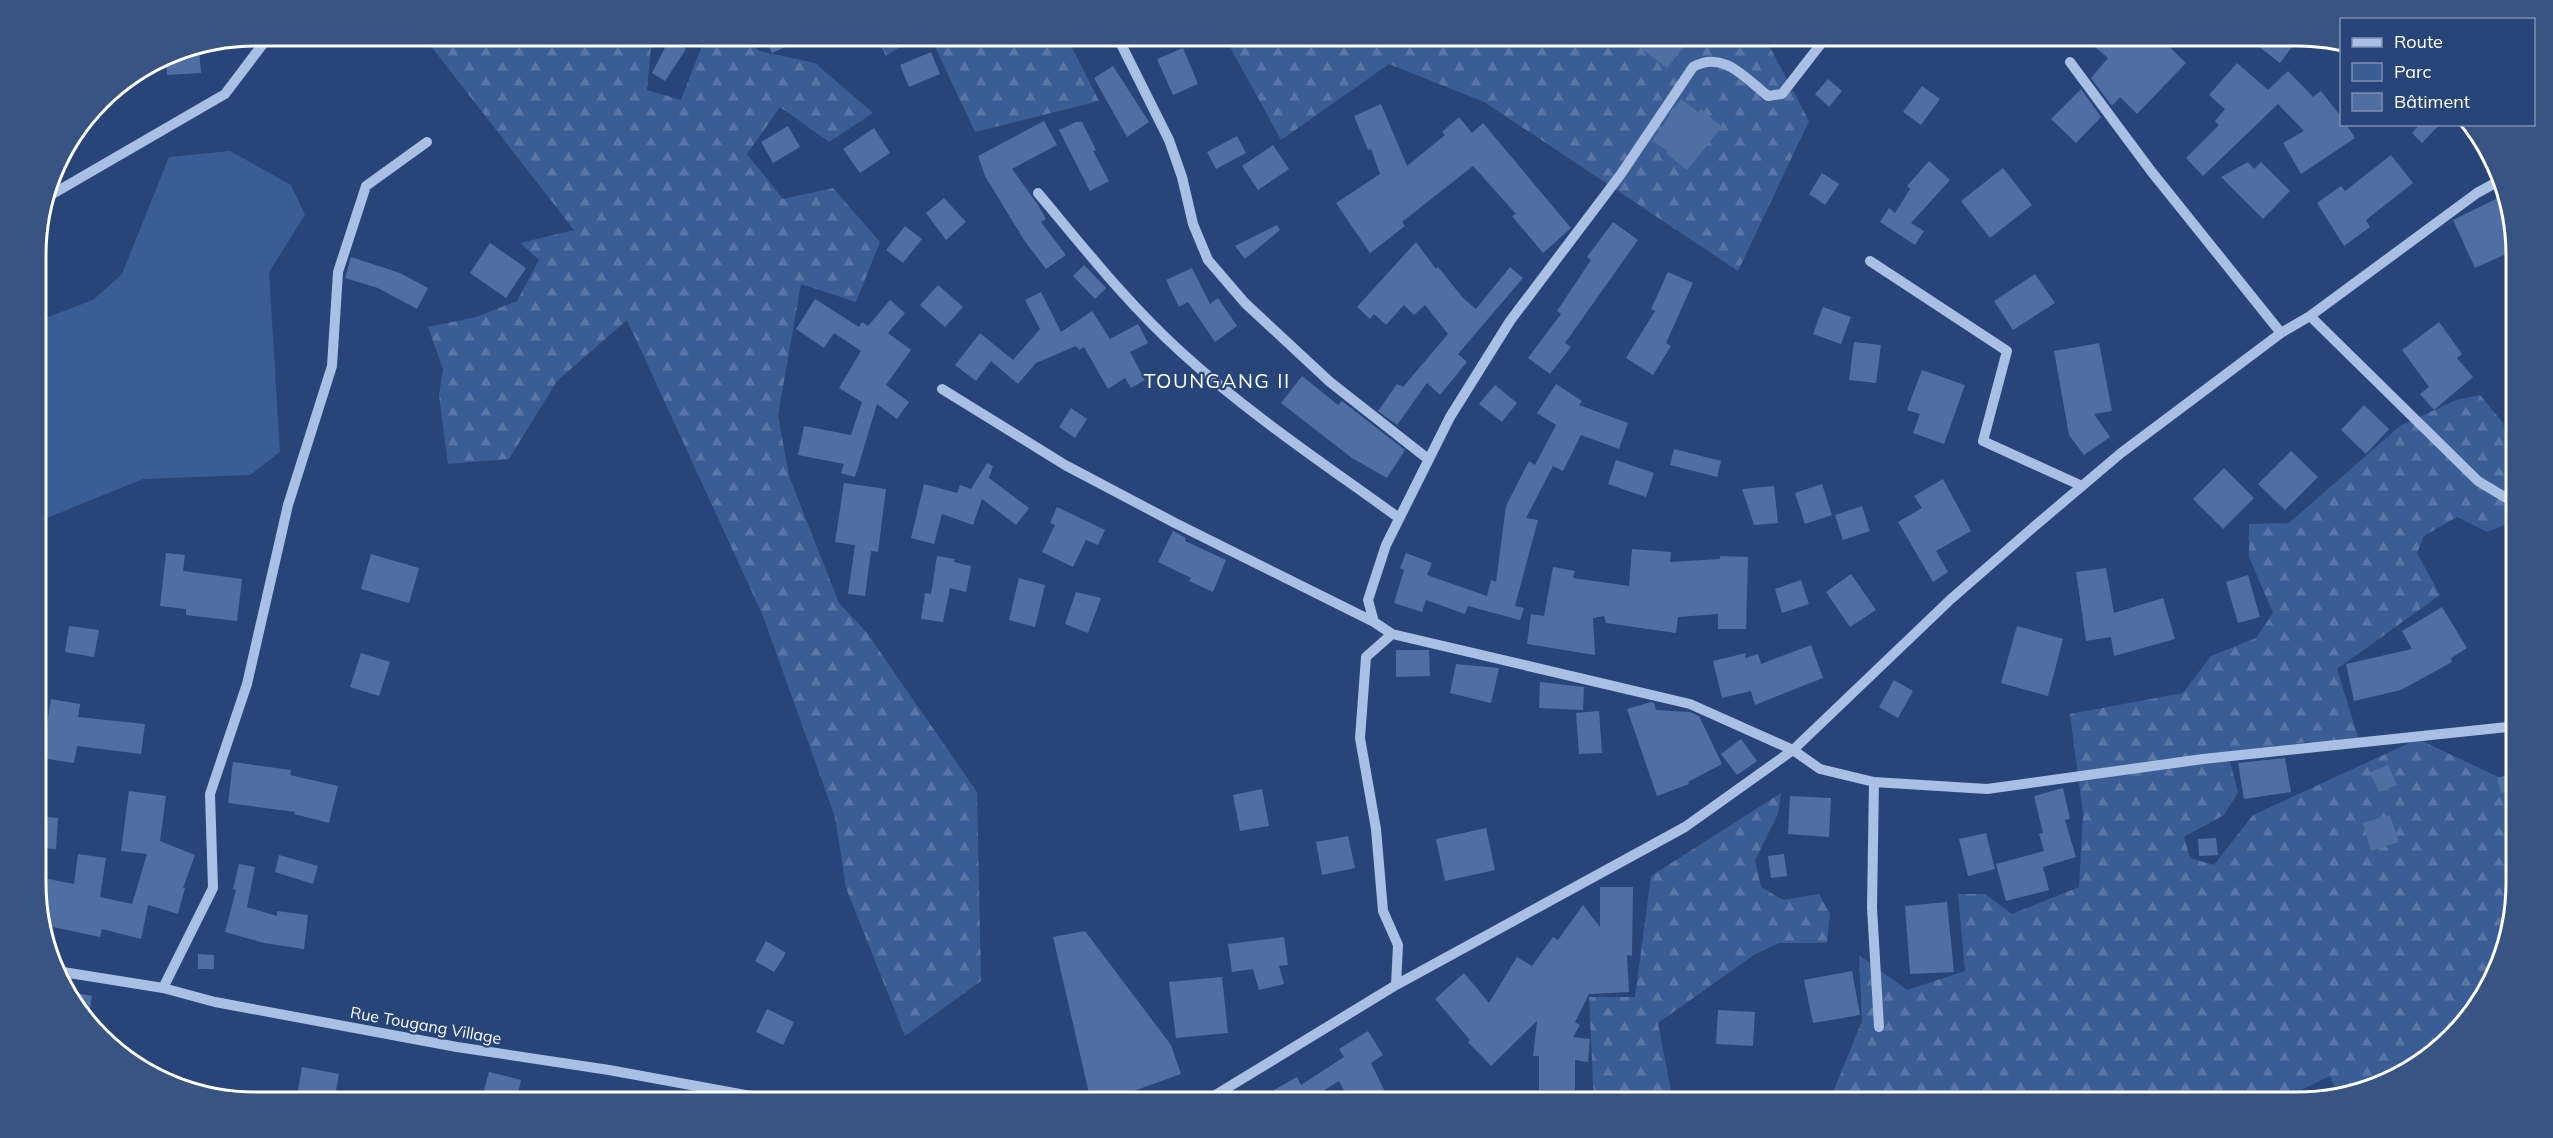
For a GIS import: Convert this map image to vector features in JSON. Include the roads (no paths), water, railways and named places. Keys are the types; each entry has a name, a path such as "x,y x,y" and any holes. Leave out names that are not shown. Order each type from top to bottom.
{"street":[{"path":"57,190 225,94 261,46"},
{"path":"1122,46 1169,140 1182,177 1193,224 1208,260 1245,303 1330,382 1428,459"},
{"path":"1374,622 1368,600 1386,545 1450,417 1510,321 1621,174 1693,66 1705,60 1722,61 1768,96 1782,94 1819,46"},
{"path":"2070,62 2164,188 2281,333"},
{"path":"163,988 213,888 210,794 247,684 288,505 332,366 338,272 366,186 427,142"},
{"path":"1221,1092 1396,985 1685,828 1793,750 1951,599 2121,453 2281,333 2310,316 2476,193 2493,183"},
{"path":"1038,193 1122,295 1181,352 1240,402 1399,518"},
{"path":"1870,261 2007,351 1983,441 2082,486"},
{"path":"2310,316 2478,481 2506,498"},
{"path":"942,390 1065,465 1175,523 1374,622 1392,634 1690,704 1793,750 1820,769 1874,782 1987,789 2203,759 2506,727"},
{"path":"1392,634 1366,657 1359,738 1376,830 1383,911 1398,945 1396,985"},
{"path":"1874,782 1872,908 1879,1027"},
{"name":"Rue Tougang Village","path":"68,973 163,988 215,1002 457,1047 609,1070 728,1092"}],"district":[{"name":"TOUNGANG II","path":"1217,380"}]}
